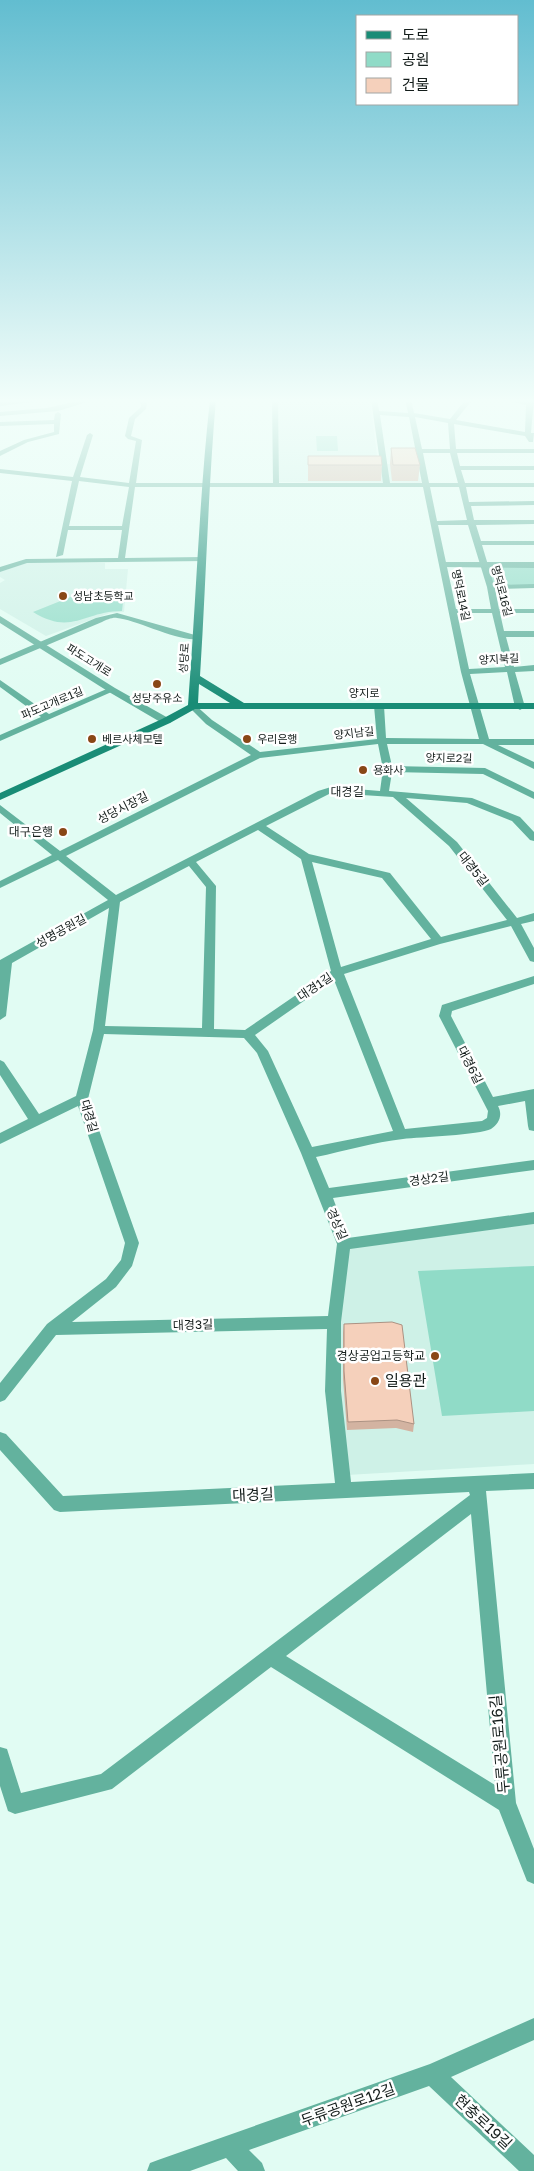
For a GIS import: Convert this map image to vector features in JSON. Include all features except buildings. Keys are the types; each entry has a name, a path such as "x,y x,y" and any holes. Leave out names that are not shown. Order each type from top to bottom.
{"main road":[{"name":"성당로","path":"193,706 203,559 204,500"},
{"path":"195,677 240,706"},
{"path":"0,797 166,721 193,706"},
{"name":"양지로","path":"193,706 534,706"}],"street":[{"path":"50,560 59,555 71,500"},
{"path":"120,560 130,500"},
{"name":"명덕로14길","path":"430,500 436,523 465,672 485,742"},
{"name":"명덕로16길","path":"465,500 470,522 491,587 495,611 520,706"},
{"path":"466,504 534,503"},
{"path":"436,523 534,522"},
{"path":"65,528 124,528"},
{"path":"477,543 534,542"},
{"path":"59,555 67,560"},
{"path":"0,570 26,561 203,559"},
{"path":"443,565 534,565"},
{"path":"491,587 534,586"},
{"path":"452,611 534,611"},
{"path":"0,662 99,620 116,616 176,634 198,637"},
{"name":"파도고개로","path":"0,619 112,690 166,721"},
{"path":"502,634 534,634"},
{"name":"양지북길","path":"465,672 512,671 534,668"},
{"path":"0,683 47,718"},
{"name":"파도고개로1길","path":"0,738 112,690"},
{"path":"0,699 14,693"},
{"path":"193,706 208,722 258,755"},
{"path":"379,706 382,741 388,769 389,793"},
{"name":"양지남길","path":"258,755 382,741 534,742"},
{"path":"485,742 534,766"},
{"name":"성당시장길","path":"0,884 258,755"},
{"name":"양지로2길","path":"388,769 485,771 534,796"},
{"name":"대경길","path":"0,1395 52,1329 111,1283 127,1262 132,1244 82,1099 99,1030 115,900 321,793 345,790 469,800 498,811 521,823 534,838"},
{"name":"대경5길","path":"389,793 453,844 514,922 534,958"},
{"path":"0,808 115,900"},
{"path":"521,823 534,819"},
{"path":"258,825 306,857 386,875 438,941"},
{"path":"306,857 337,972 401,1134"},
{"path":"190,861 211,886 208,1032"},
{"name":"성명공원길","path":"0,1016 4,963 115,900"},
{"name":"대경1길","path":"247,1034 337,972 438,941 534,916"},
{"name":"대경6길","path":"490,1103 445,1016 446,1008 534,980"},
{"path":"99,1030 247,1034"},
{"name":"경상길","path":"247,1034 262,1051 308,1153 344,1244 534,1218"},
{"path":"0,1065 36,1121"},
{"path":"308,1153 401,1134 484,1126 493,1120 494,1110 490,1103 532,1095 534,1126"},
{"path":"0,1139 82,1099"},
{"name":"경상2길","path":"324,1194 534,1165"},
{"path":"344,1244 334,1322 333,1390 344,1490"},
{"name":"대경3길","path":"52,1329 334,1322"},
{"name":"대경길","path":"0,1439 60,1504 344,1490 478,1491 534,1481"},
{"path":"0,1756 15,1804 105,1782 271,1657 478,1491"},
{"name":"두류공원로16길","path":"478,1491 506,1803"},
{"name":"두류공원로16길","path":"271,1657 506,1803"},
{"path":"506,1803 534,1874"},
{"name":"두류공원로12길","path":"158,2171 432,2074 534,2029"},
{"name":"현충로19길","path":"432,2074 532,2167"},
{"path":"230,2146 254,2171"}],"shaded area":[{"name":"성남초등학교","path":"26,563 105,563 105,569 128,569 124,612 110,613 46,636 0,609 0,583 5,580 0,577 0,572"},
{"name":"경상공업고등학교","path":"534,1224 534,1464 347,1475 336,1388 337,1323 348,1248"}],"green space":[{"path":"483,565 534,565 534,586 491,587"},
{"path":"83,592 99,595 108,600 109,594 124,593 122,611 109,612 68,622 46,619 33,612"},
{"path":"534,1266 534,1411 442,1416 418,1271"}],"place":[{"name":"성남초등학교","path":"63,596"},
{"name":"성당주유소","path":"157,684"},
{"name":"베르사체모텔","path":"92,739"},
{"name":"우리은행","path":"247,739"},
{"name":"용화사","path":"363,770"},
{"name":"대구은행","path":"63,832"},
{"name":"경상공업고등학교","path":"435,1356"},
{"name":"일용관","path":"375,1381"}]}
